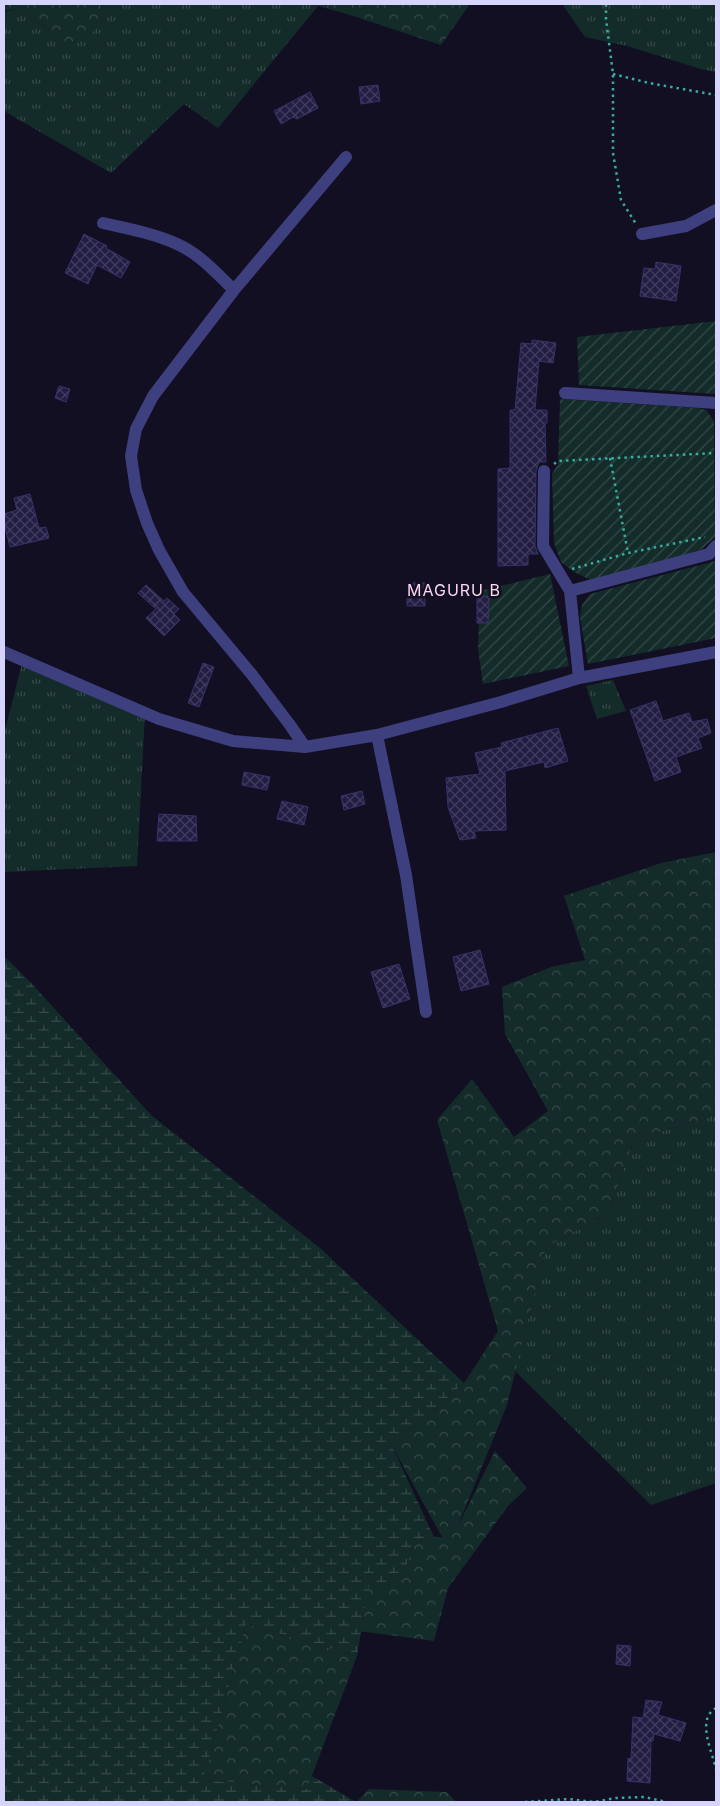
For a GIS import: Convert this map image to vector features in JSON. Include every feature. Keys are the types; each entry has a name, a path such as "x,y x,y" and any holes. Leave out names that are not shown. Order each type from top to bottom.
{"street":[{"path":"304,747 253,676 183,592 159,550 147,523 136,490 132,456 136,429 153,396 234,290 346,157"},
{"path":"642,234 686,226 716,210"},
{"path":"103,223 142,232 178,245 203,261 234,290"},
{"path":"564,392 716,402"},
{"path":"544,471 543,546 570,591 579,678"},
{"path":"570,591 709,554 712,541"},
{"path":"4,652 159,719 233,741 304,747 377,735 501,702 579,678 716,652"},
{"path":"377,735 408,882 426,1012"}],"path":[{"path":"606,4 613,74 613,153 621,200 642,234"},
{"path":"613,74 649,83 716,95"},
{"path":"544,471 558,461 716,454"},
{"path":"610,458 628,553"},
{"path":"559,573 628,553 712,541"},
{"path":"716,1708 710,1711 706,1720 706,1730 716,1769"},
{"path":"525,1802 569,1799 594,1802 616,1798 644,1797 667,1802"}],"green space":[{"path":"4,4 97,4 102,25 63,54 49,29 16,9 4,11"},
{"path":"97,4 316,4 318,6 218,128 184,104 111,173 4,111 4,12 16,9 49,29 102,25"},
{"path":"318,4 470,4 441,45 318,6"},
{"path":"562,4 716,4 716,72 627,46 585,37"},
{"path":"716,321 716,394 579,385 577,337"},
{"path":"560,399 706,410 714,421 715,537 702,549 591,580 574,572 561,562 554,543 552,474 558,464"},
{"path":"716,561 716,638 588,664 580,617 582,605 590,594"},
{"path":"550,574 569,666 483,684 478,649 480,591"},
{"path":"22,664 145,714 137,866 4,872 4,733"},
{"path":"613,680 626,711 597,719 586,686"},
{"path":"716,852 716,1113 707,1118 634,1139 609,1212 546,1247 507,1405 457,1528 495,1451 527,1488 508,1506 448,1588 434,1641 358,1631 369,1583 402,1582 412,1545 434,1537 442,1537 392,1446 464,1383 498,1331 437,1120 472,1079 514,1137 548,1111 505,1034 502,987 551,967 585,960 564,896 661,863"},
{"path":"4,956 33,985 151,1115 320,1248 464,1383 392,1446 434,1537 412,1545 402,1582 369,1584 357,1656 246,1624 203,1780 307,1789 312,1776 356,1802 4,1802"},
{"path":"716,1113 716,1483 651,1505 515,1371 546,1247 609,1212 634,1139 707,1118"},
{"path":"246,1624 357,1656 307,1789 203,1780"},
{"path":"369,1789 447,1792 456,1802 356,1802"}],"building":[{"path":"378,85 380,101 361,104 359,87"},
{"path":"310,92 318,108 297,119 293,117 281,124 274,111"},
{"path":"84,234 107,246 106,248 130,262 121,278 97,265 88,284 65,273"},
{"path":"656,262 681,266 676,301 640,296 644,268 655,269"},
{"path":"532,340 556,343 553,363 539,361 535,410 547,410 547,423 545,423 546,462 539,462 536,471 535,546 538,554 528,554 528,565 498,566 498,469 510,468 510,410 515,410 521,343 532,344"},
{"path":"59,386 70,389 66,402 55,398"},
{"path":"30,494 39,528 46,527 49,538 10,547 4,523 4,514 17,510 14,498"},
{"path":"407,583 425,583 425,606 407,606"},
{"path":"146,585 164,601 167,598 179,609 174,614 180,620 164,636 146,618 156,609 138,593"},
{"path":"477,596 489,596 488,623 477,623"},
{"path":"203,663 214,667 199,707 188,703"},
{"path":"656,701 663,721 689,713 692,722 707,719 711,733 698,738 702,748 676,757 681,772 655,781 630,710"},
{"path":"558,728 568,761 545,768 544,762 505,771 506,830 474,831 476,838 460,840 448,807 446,778 480,774 475,753 502,747 501,743"},
{"path":"244,772 270,777 267,790 242,785"},
{"path":"362,791 365,804 344,810 341,796"},
{"path":"282,801 308,807 304,825 277,819"},
{"path":"159,814 196,816 197,841 157,841"},
{"path":"480,950 489,984 461,991 453,957"},
{"path":"399,964 410,999 383,1008 371,972"},
{"path":"617,1645 631,1646 630,1666 616,1664"},
{"path":"646,1700 662,1702 658,1715 686,1723 680,1741 654,1734 653,1741 651,1741 650,1783 627,1781 628,1758 631,1759 633,1717 643,1718"}],"district":[{"name":"MAGURU B","path":"454,590"}]}
